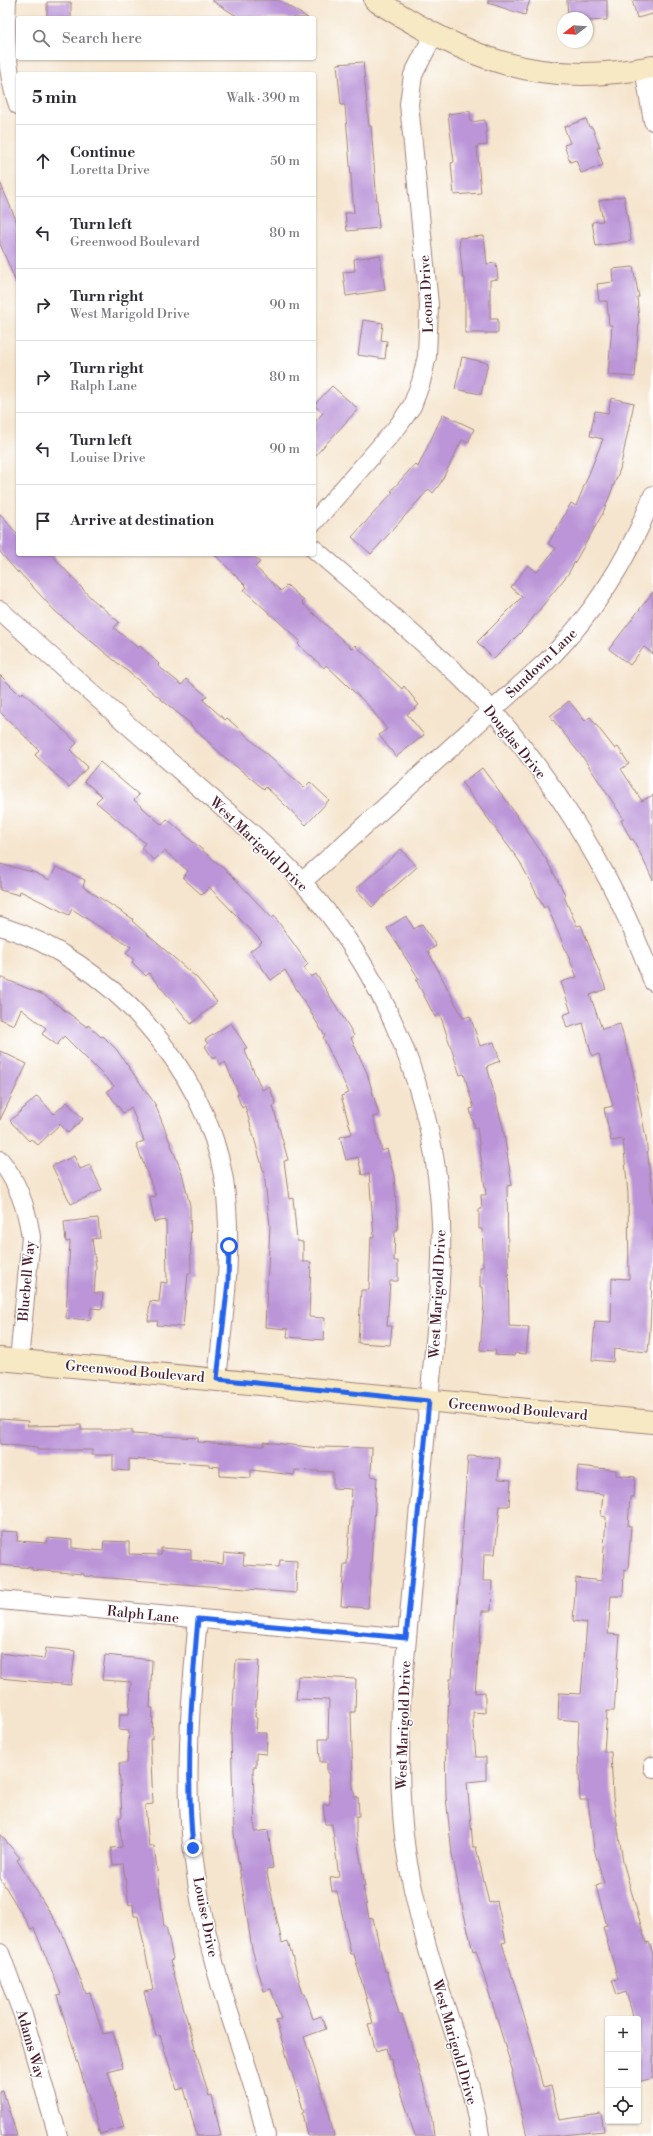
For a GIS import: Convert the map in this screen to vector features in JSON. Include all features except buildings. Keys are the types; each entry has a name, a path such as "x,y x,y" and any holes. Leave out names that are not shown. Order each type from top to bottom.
{"street":[{"path":"7,0 5,34 8,66 16,97"},
{"path":"376,0 434,34 466,50 525,69 562,74 602,74 649,68 653,121"},
{"name":"Leona Drive","path":"316,520 398,426 412,406 421,382 427,356 429,305 409,104 413,75 434,34"},
{"name":"Sundown Lane","path":"302,882 548,660 580,625 609,584 632,544 653,496"},
{"name":"Douglas Drive","path":"316,551 458,675 491,711 546,780 579,829 623,908 653,982"},
{"name":"West Marigold Drive","path":"0,610 87,689 260,841 302,882 341,932 365,968 401,1037 418,1086 431,1136 438,1181 441,1266 401,1704 400,1761 403,1825 406,1853 424,1937 463,2064 480,2136"},
{"path":"0,926 50,948 80,966 118,996 160,1040 180,1070 200,1107 219,1159 227,1205 229,1246 228,1282 217,1379"},
{"name":"Bluebell Way","path":"0,1160 19,1190 29,1221 31,1237 9,1360"},
{"name":"Greenwood Boulevard","path":"9,1360 653,1422"},
{"name":"Ralph Lane","path":"0,1600 406,1638"},
{"name":"Louise Drive","path":"198,1619 192,1687 189,1764 189,1806 193,1848 213,1961 260,2108 266,2136"},
{"name":"Adams Way","path":"0,1953 23,2015 58,2136"}],"route":[{"path":"193,1848 189,1806 189,1764 192,1687 198,1619 406,1638 429,1401 217,1379 228,1282 229,1246"}]}
